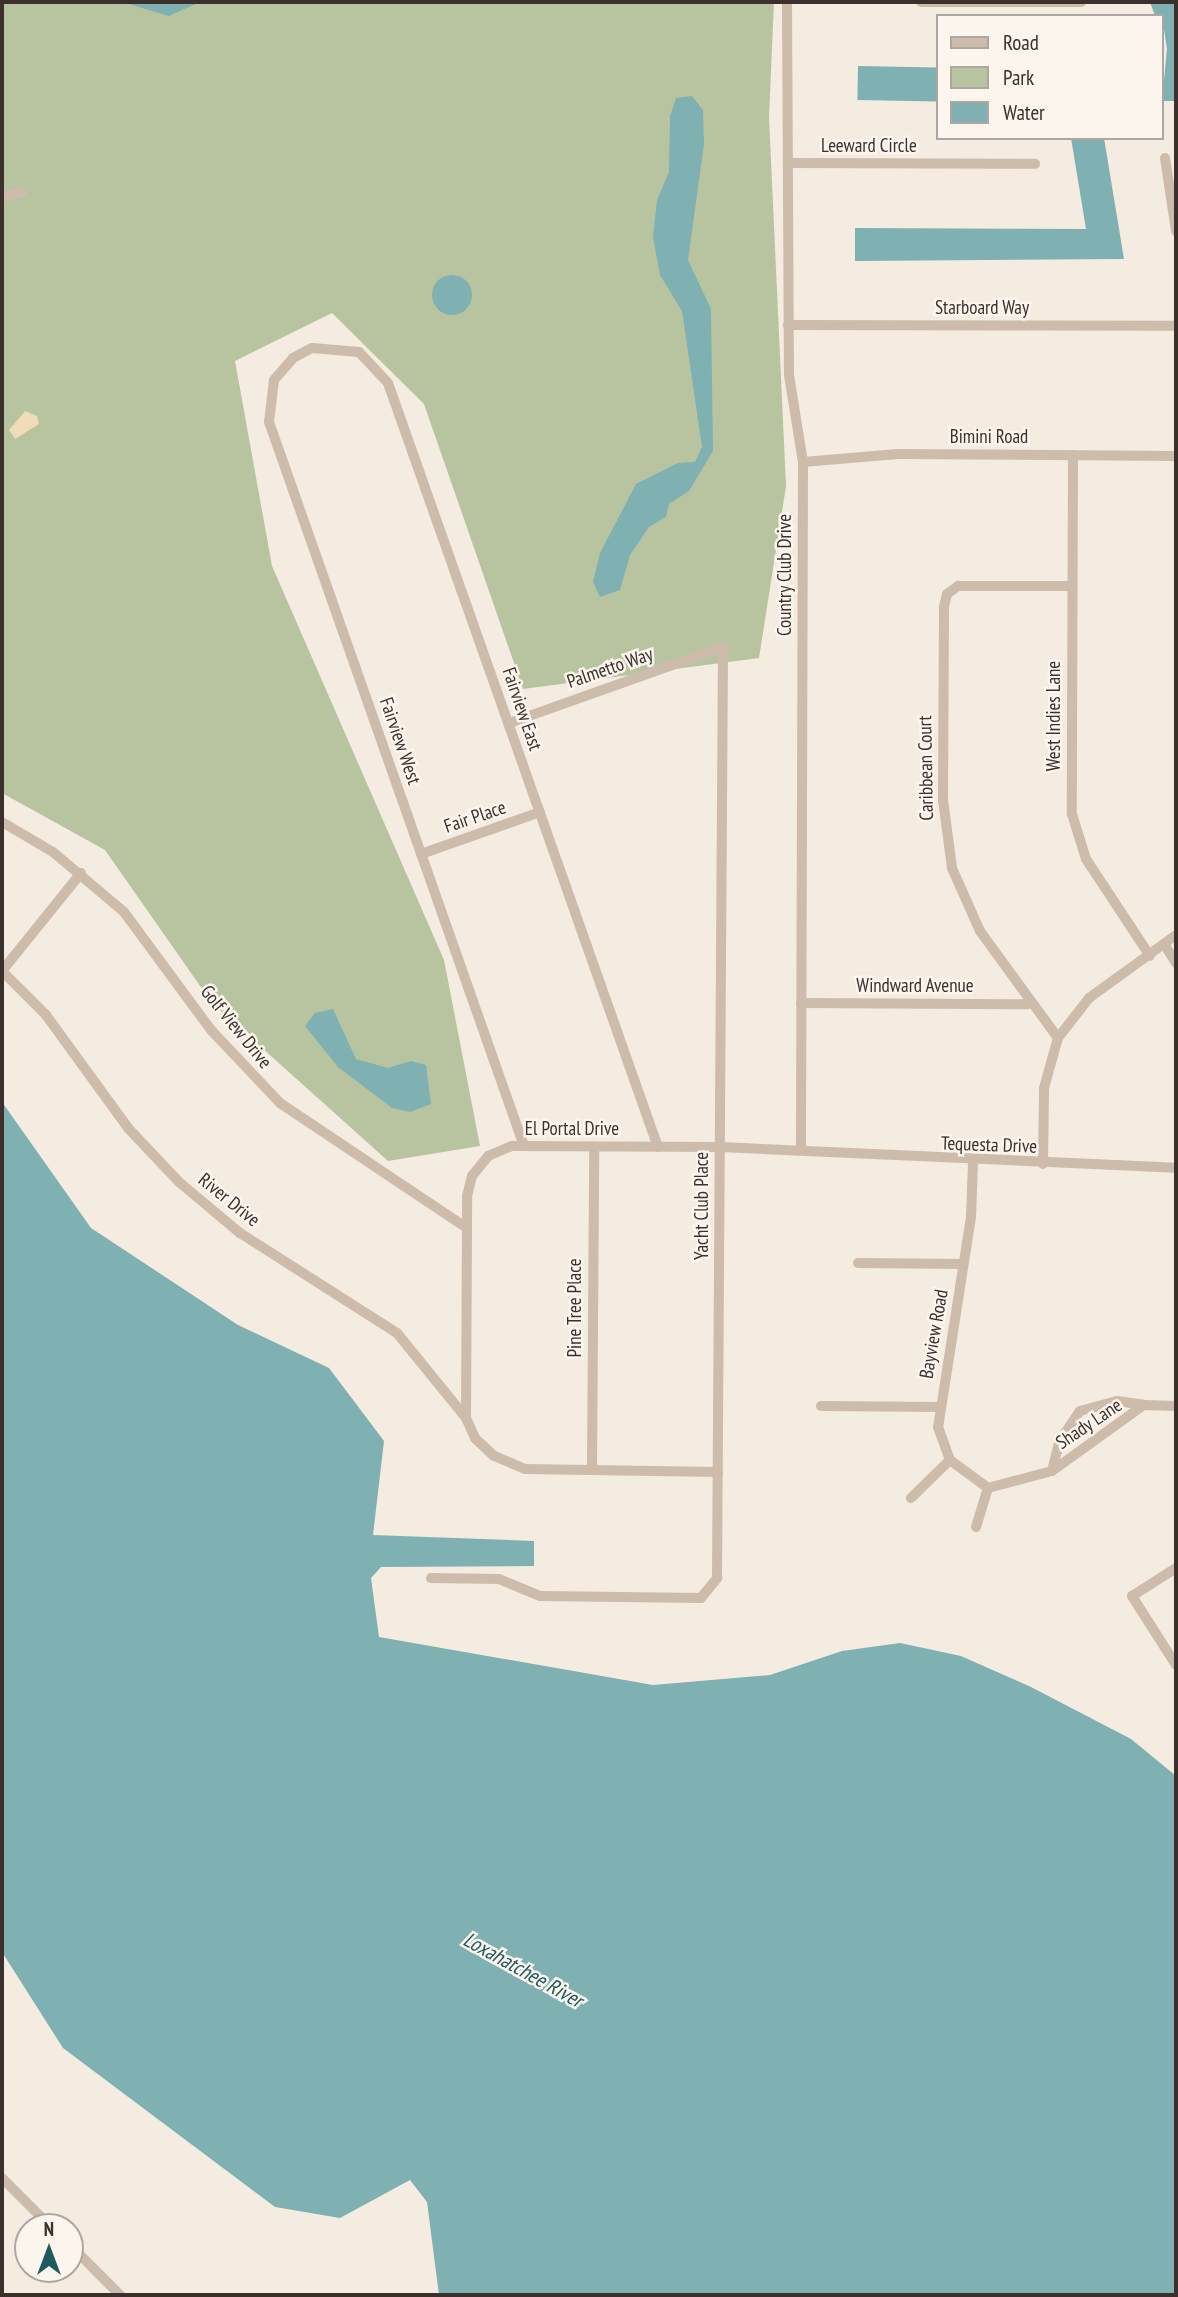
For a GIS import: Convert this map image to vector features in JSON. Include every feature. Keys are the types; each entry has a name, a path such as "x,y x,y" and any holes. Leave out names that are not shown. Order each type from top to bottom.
{"street":[{"name":"Country Club Drive","path":"787,2 788,325 791,402 803,462 801,1150"},
{"path":"921,2 1081,2"},
{"path":"1164,158 1176,231"},
{"name":"Leeward Circle","path":"788,163 1035,164"},
{"path":"2,196 22,193"},
{"name":"Starboard Way","path":"788,325 1176,326"},
{"name":"Fairview East","path":"299,354 320,346 352,349 385,377 658,1147"},
{"name":"Fairview West","path":"299,354 274,380 269,422 524,1146"},
{"name":"Bimini Road","path":"803,462 898,454 1176,456"},
{"name":"West Indies Lane","path":"1073,455 1074,830 1086,859 1150,956"},
{"name":"Caribbean Court","path":"1058,1038 1028,1004 967,909 948,851 944,607 947,594 958,586 1073,586"},
{"name":"Palmetto Way","path":"509,723 723,647"},
{"name":"Yacht Club Place","path":"430,1578 499,1579 540,1596 707,1595 717,1578 723,647"},
{"name":"Fair Place","path":"421,854 540,812"},
{"name":"Golf View Drive","path":"2,822 81,873 144,936 211,1030 272,1096 333,1144 467,1227"},
{"path":"2,971 81,873"},
{"path":"1043,1164 1044,1088 1058,1038 1088,998 1166,947 1176,935"},
{"path":"1166,947 1176,963"},
{"name":"River Drive","path":"2,971 46,1015 120,1118 179,1182 250,1240 397,1333 466,1418"},
{"name":"Windward Avenue","path":"801,1003 1028,1004"},
{"name":"El Portal Drive","path":"466,1418 467,1227 475,1170 493,1152 524,1146 801,1150"},
{"name":"Pine Tree Place","path":"592,1471 594,1147"},
{"name":"Tequesta Drive","path":"801,1150 973,1164 1176,1168"},
{"name":"Bayview Road","path":"950,1460 939,1434 940,1407 964,1264 973,1164"},
{"path":"858,1263 964,1264"},
{"name":"Shady Lane","path":"1052,1471 1059,1442 1080,1411 1117,1401 1176,1406"},
{"name":"Shady Lane","path":"988,1488 1052,1471 1144,1405"},
{"path":"821,1406 940,1407"},
{"path":"466,1418 489,1452 525,1469 718,1472"},
{"path":"911,1499 950,1460 988,1488 976,1527"},
{"path":"1176,1568 1132,1596 1176,1665"},
{"path":"2,2178 37,2213"},
{"path":"2,2192 16,2192"},
{"path":"84,2259 120,2295"}],"green space":[{"path":"2,2 774,2 769,117 786,486 759,658 523,689 424,404 332,313 235,361 272,566 444,960 480,1146 388,1161 212,1003 105,850 2,793"}],"sand":[{"path":"25,411 37,416 39,424 15,439 9,430"}],"water":[{"path":"122,2 200,2 169,16"},
{"path":"1150,2 1176,2 1176,101 1164,101 1167,49 1164,14 1154,14"},
{"path":"858,66 936,67 936,101 857,100"},
{"path":"692,96 703,110 704,144 688,260 711,309 713,451 689,491 669,504 666,517 649,527 630,555 620,590 600,597 593,582 600,553 636,484 678,463 695,462 702,447 682,311 660,275 653,237 657,200 669,172 670,116 676,98"},
{"path":"1071,140 1104,140 1124,259 855,261 855,228 1086,229"},
{"path":"452,275 460,276 466,281 471,287 471,303 466,309 460,314 452,315 444,314 438,309 433,303 432,295 433,287 438,281 444,276"},
{"path":"333,1009 356,1059 388,1068 411,1061 426,1065 431,1104 410,1112 392,1108 338,1067 305,1026 315,1013"},
{"name":"Loxahatchee River","path":"2,1102 91,1228 238,1325 329,1368 384,1441 373,1535 534,1541 534,1566 381,1567 371,1578 379,1637 653,1685 770,1675 842,1651 900,1643 961,1656 1031,1687 1131,1739 1176,1776 1176,2295 439,2295 427,2202 410,2180 340,2218 275,2207 63,2048 2,1952"}]}
